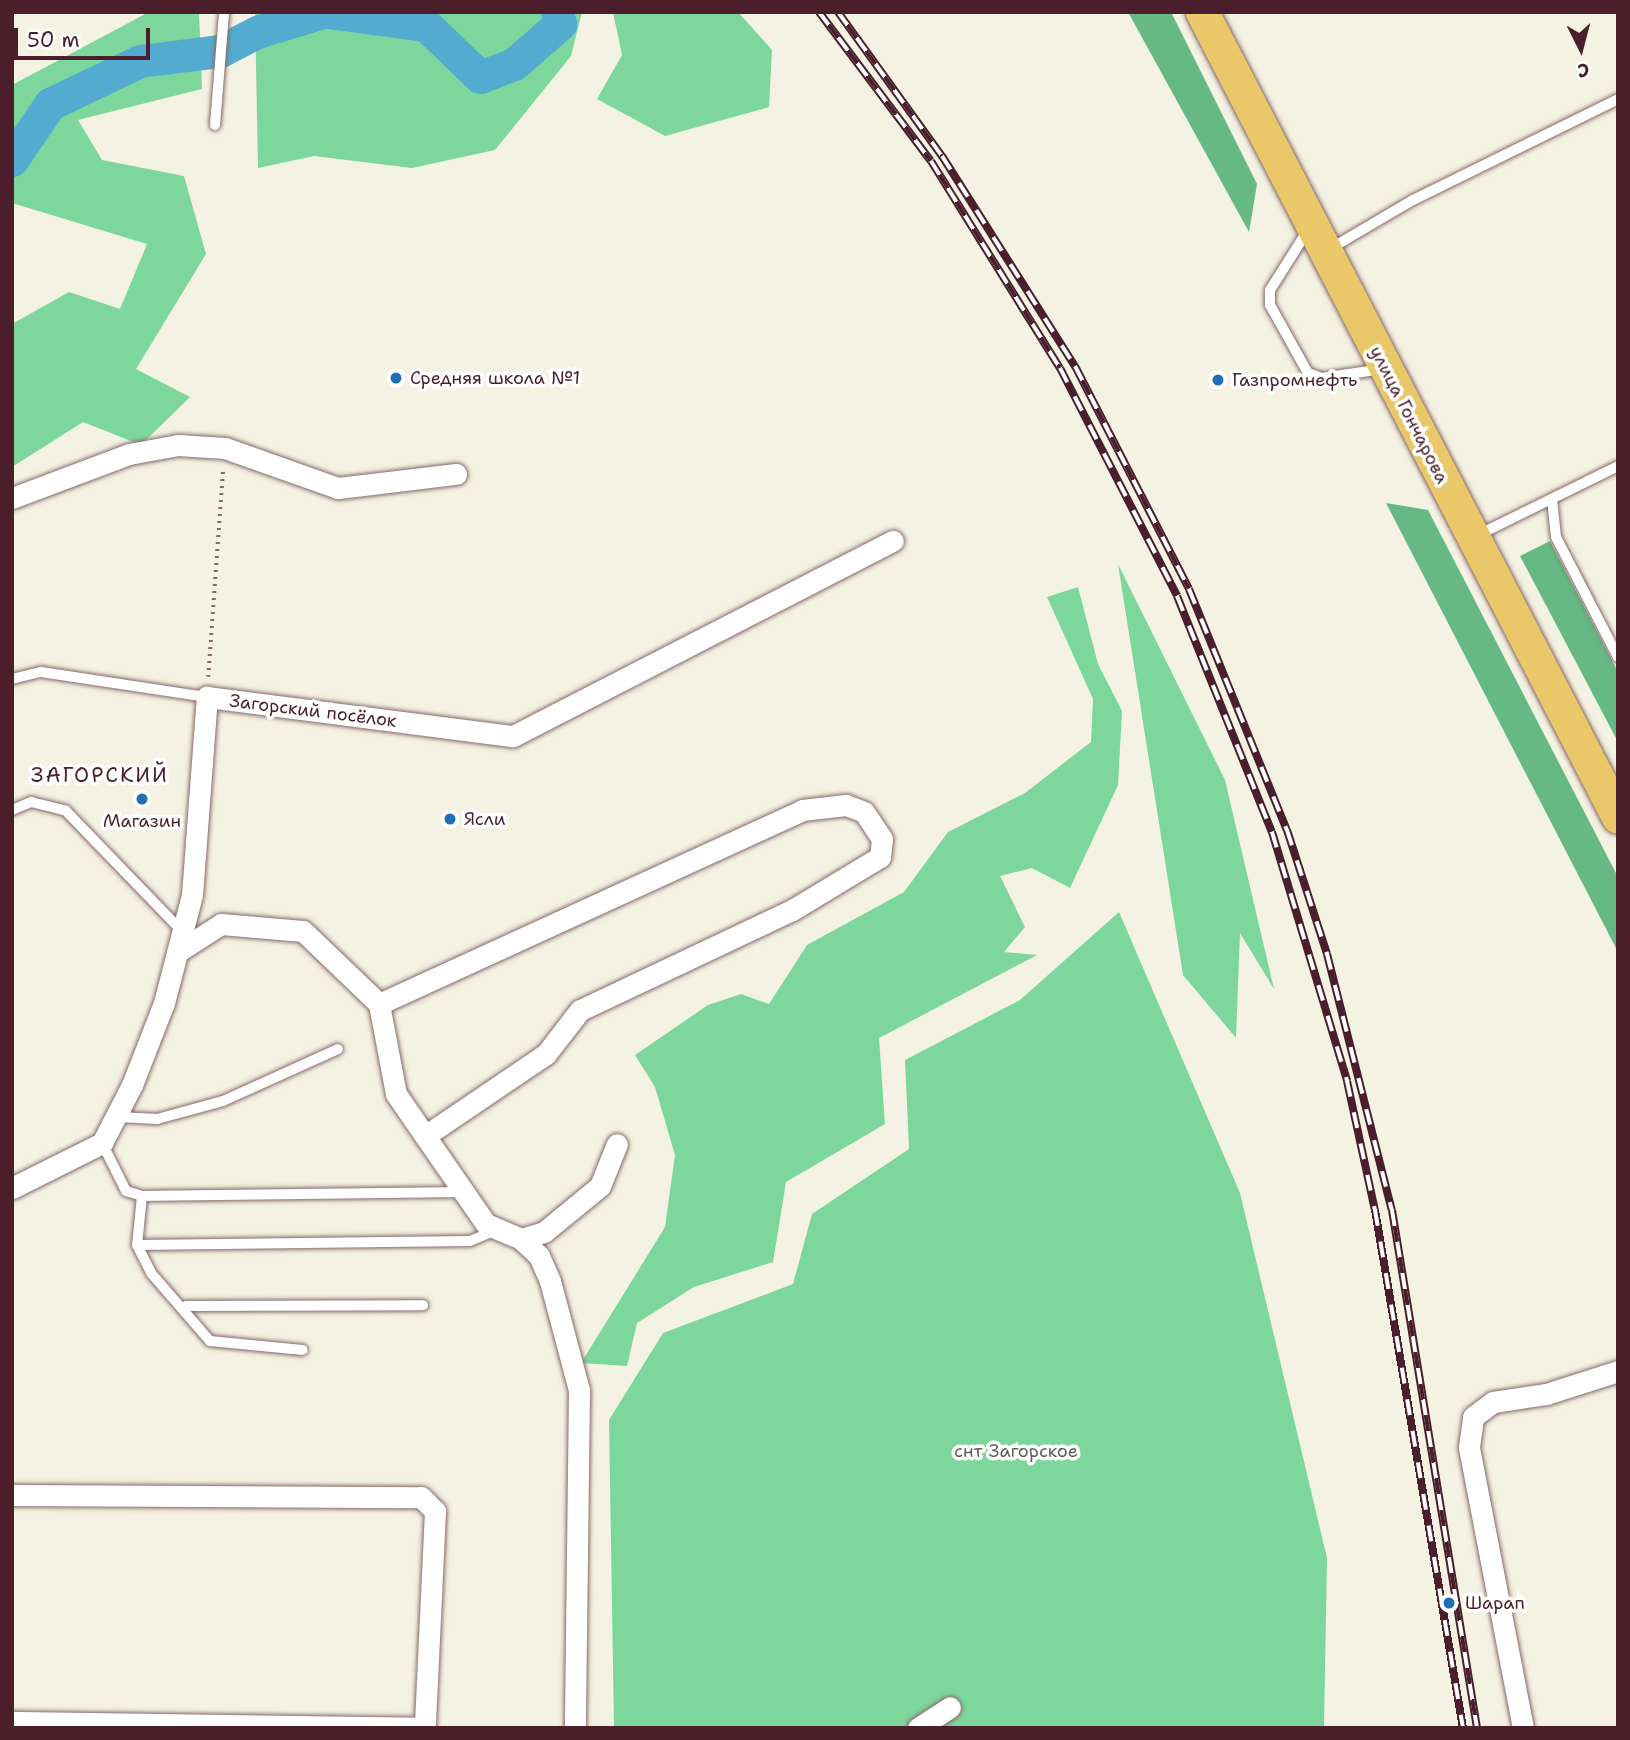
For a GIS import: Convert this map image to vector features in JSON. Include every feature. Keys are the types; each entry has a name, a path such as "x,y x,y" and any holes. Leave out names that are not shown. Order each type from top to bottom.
{"main road":[{"name":"улица Гончарова","path":"1202,12 1384,369 1616,810"}],"street":[{"path":"12,498 149,449 225,448 338,488 456,474"},
{"name":"Загорский посёлок","path":"102,1143 118,1117 181,942 192,895 207,697 513,736 894,541"},
{"path":"379,1004 802,810 846,805 864,812 882,839 880,856 792,910 580,1010 547,1054 425,1136"},
{"path":"181,942 221,924 303,931 379,1004 396,1094 461,1192 496,1230 520,1239 539,1256 550,1281 579,1390 575,1728"},
{"path":"12,1188 102,1143"},
{"path":"520,1239 544,1232 600,1186 617,1144"},
{"path":"1523,1728 1470,1430 1474,1417 1493,1402 1546,1394 1618,1371"},
{"path":"12,1495 421,1497 435,1511 425,1727 12,1722"},
{"path":"918,1728 950,1707"}],"lane":[{"path":"215,125 224,12"},
{"path":"1384,369 1322,378 1308,373 1270,305 1270,290 1319,238 1413,200 1618,99"},
{"path":"1473,538 1618,466"},
{"path":"1552,499 1556,537 1618,657"},
{"path":"12,679 41,672 207,697"},
{"path":"12,810 31,802 66,811 181,942"},
{"path":"118,1117 156,1119 223,1101 338,1049"},
{"path":"102,1143 126,1191 142,1196 461,1192"},
{"path":"142,1196 137,1245 152,1273 186,1306 210,1341 221,1346 303,1350"},
{"path":"137,1245 470,1241 496,1230"},
{"path":"186,1306 424,1305"}],"path":[{"path":"207,697 225,448"}],"green space":[{"path":"149,12 199,12 202,89 78,120 102,160 184,176 206,254 136,369 190,397 141,445 83,422 12,467 12,324 69,292 120,309 147,244 12,203 12,85"},
{"path":"255,12 582,12 571,56 495,150 412,168 314,156 258,168"},
{"path":"613,12 738,12 772,50 769,107 665,136 597,99 622,55"},
{"path":"1128,12 1171,12 1257,184 1249,232"},
{"path":"1386,503 1428,510 1618,877 1618,952"},
{"path":"1550,541 1618,672 1618,742 1520,556"},
{"path":"1118,564 1225,780 1274,989 1240,933 1236,1038 1183,975"},
{"path":"1078,587 1098,664 1122,711 1118,785 1070,888 1032,868 1000,876 1025,927 1004,952 1037,955 879,1038 885,1124 786,1182 773,1262 694,1287 637,1323 627,1366 581,1363 665,1227 675,1155 655,1087 635,1055 708,1005 741,994 769,1004 807,945 904,892 948,832 1025,793 1091,742 1093,699 1047,597"},
{"name":"снт Загорское","path":"1119,912 1240,1193 1327,1558 1324,1728 614,1728 609,1420 663,1333 793,1284 812,1214 909,1149 905,1060 1020,1000"}],"waterway":[{"path":"12,160 50,104 140,61 220,51 257,32 323,12"},
{"path":"328,12 426,25 480,77 514,64 560,24 557,12"}],"railway":[{"path":"819,12 931,161 1060,368 1177,596 1272,832 1347,1081 1375,1210 1463,1728"},
{"path":"838,12 942,156 1075,366 1189,589 1287,830 1327,954 1392,1210 1477,1728"}],"place":[{"name":"Средняя школа №1","path":"396,378"},
{"name":"Газпромнефть","path":"1218,380"},
{"name":"Магазин","path":"142,799"},
{"name":"Ясли","path":"450,819"},
{"name":"Шарап","path":"1449,1603"}],"district":[{"name":"ЗАГОРСКИЙ","path":"100,775"}]}
